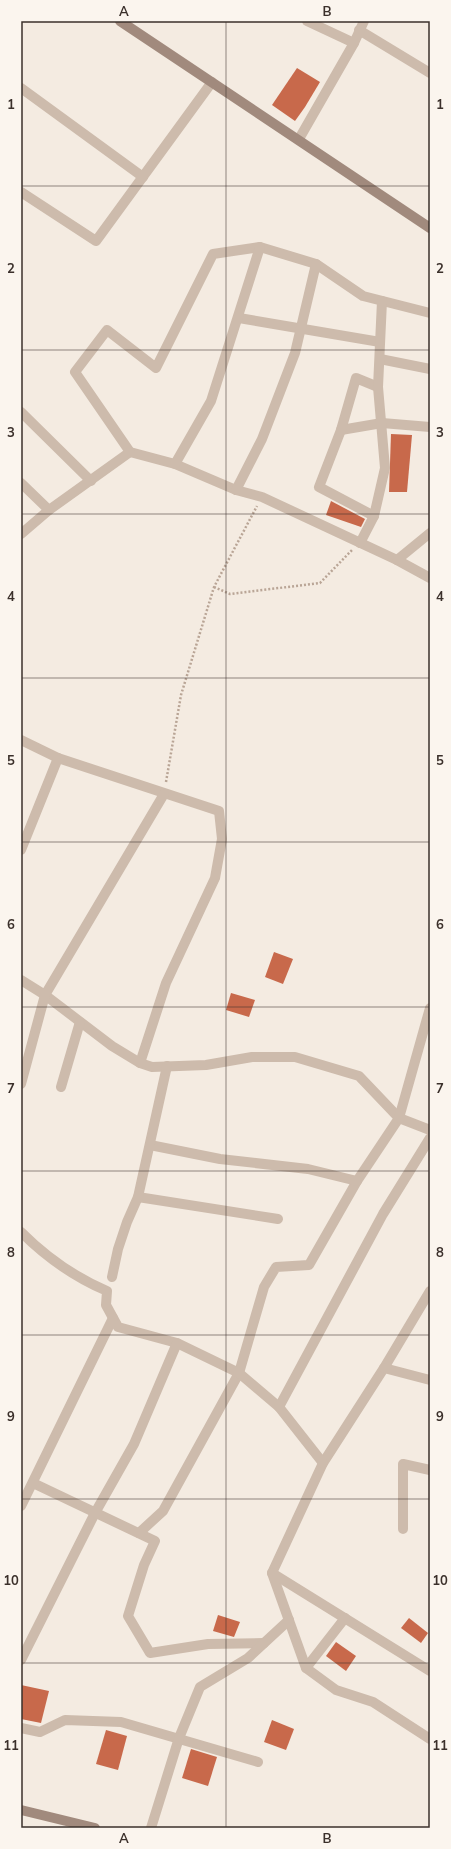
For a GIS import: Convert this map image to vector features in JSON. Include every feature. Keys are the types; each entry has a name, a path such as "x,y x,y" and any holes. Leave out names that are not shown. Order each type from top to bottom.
{"street":[{"path":"120,21 299,139 430,228"},
{"path":"307,21 354,43"},
{"path":"299,139 354,43 364,21"},
{"path":"359,30 430,74"},
{"path":"21,192 96,241 212,82"},
{"path":"21,88 143,177"},
{"path":"175,464 211,401 239,318 260,247"},
{"path":"430,313 362,296 316,264 260,247 213,254 156,368 107,330 75,372 130,452 175,464 236,490 262,497 397,560 430,578"},
{"path":"236,490 262,439 295,354 316,264"},
{"path":"360,543 374,516 385,468 378,388 382,301"},
{"path":"239,318 301,330 380,342"},
{"path":"380,359 430,369"},
{"path":"374,516 319,487 341,430 356,378 378,388"},
{"path":"21,412 91,481"},
{"path":"341,430 381,424 430,427"},
{"path":"21,533 49,510 130,452"},
{"path":"21,483 49,510"},
{"path":"397,560 430,533"},
{"path":"21,740 58,758 219,811 222,839 214,878 166,983 140,1063"},
{"path":"21,850 58,758"},
{"path":"21,1084 45,995 164,794"},
{"path":"21,980 45,995 112,1046 140,1063 152,1067 206,1065 252,1057 295,1057 359,1076 399,1118 430,1130"},
{"path":"138,1533 163,1511 239,1373 264,1287 276,1267 309,1265 357,1181 399,1118 430,1008"},
{"path":"61,1087 80,1022"},
{"path":"112,1277 120,1242 138,1197 167,1066"},
{"path":"279,1407 383,1214 430,1138"},
{"path":"150,1145 220,1159 308,1169 357,1181"},
{"path":"138,1197 278,1219"},
{"path":"21,1232 43,1253 85,1282 107,1291 106,1305 118,1326 177,1343 239,1373 279,1407 323,1463"},
{"path":"430,1291 384,1368 323,1463 272,1573 306,1668 336,1690 373,1702 430,1739"},
{"path":"21,1506 113,1318"},
{"path":"21,1660 95,1513 134,1444 177,1343"},
{"path":"384,1368 430,1380"},
{"path":"404,1529 403,1464 430,1470"},
{"path":"33,1483 155,1541 144,1565 128,1616 150,1653 208,1644 264,1643"},
{"path":"272,1573 430,1670"},
{"path":"306,1668 345,1618"},
{"path":"151,1828 179,1738 200,1687 248,1658 289,1620"},
{"path":"21,1728 40,1732 65,1720 120,1722 258,1762"},
{"path":"21,1810 95,1828"}],"path":[{"path":"164,794 180,695 214,587 262,497"},
{"path":"214,587 230,594 320,583 360,543"}],"building":[{"path":"297,68 320,82 295,121 272,105"},
{"path":"391,434 412,435 407,492 389,492"},
{"path":"331,501 365,519 361,527 326,515"},
{"path":"274,952 293,959 283,984 265,977"},
{"path":"231,993 255,1000 249,1017 226,1010"},
{"path":"218,1615 240,1622 234,1637 213,1631"},
{"path":"409,1618 428,1633 421,1643 401,1628"},
{"path":"336,1642 356,1656 346,1671 326,1656"},
{"path":"21,1685 49,1691 41,1723 21,1719"},
{"path":"272,1720 294,1729 286,1750 264,1742"},
{"path":"106,1730 127,1736 118,1770 96,1764"},
{"path":"191,1749 217,1757 208,1786 182,1778"}]}
